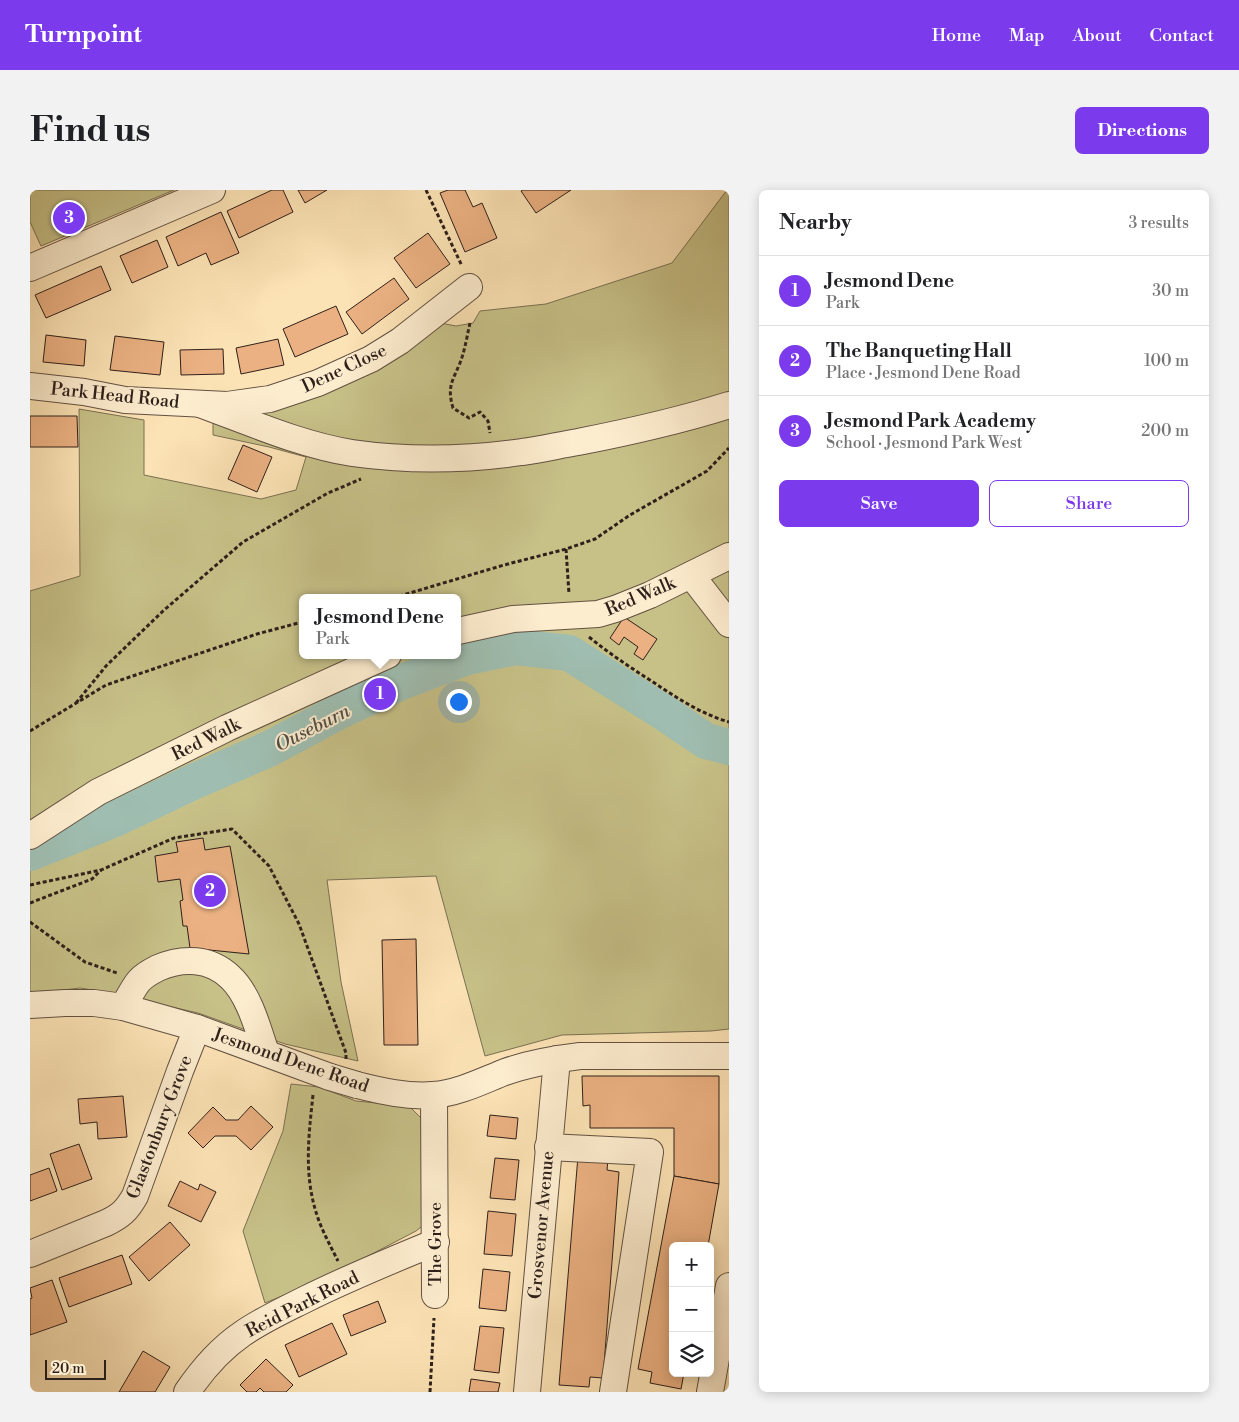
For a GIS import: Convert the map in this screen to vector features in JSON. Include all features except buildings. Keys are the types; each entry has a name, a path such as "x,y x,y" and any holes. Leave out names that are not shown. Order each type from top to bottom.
{"street":[{"path":"30,268 212,190"},
{"name":"Dene Close","path":"200,404 227,405 270,399 318,383 371,359 400,341 469,287"},
{"name":"Park Head Road","path":"30,386 84,392 125,400 200,404"},
{"path":"200,404 312,444 350,452 404,458 463,458 523,452 624,433 729,405"},
{"name":"Red Walk","path":"461,629 513,619 598,614 650,595 729,556"},
{"path":"691,574 729,624"},
{"name":"Red Walk","path":"30,836 98,792 227,728 379,659"},
{"path":"124,1007 140,980 150,972 180,960 201,961 217,967 231,978 245,997 255,1017 266,1053"},
{"name":"Jesmond Dene Road","path":"30,1005 94,1003 124,1007 196,1028 330,1076 383,1092 434,1095 452,1092 529,1064 557,1058 580,1056 729,1056"},
{"name":"Glastonbury Grove","path":"30,1254 117,1218 130,1206 136,1196 196,1028"},
{"name":"Grosvenor Avenue","path":"527,1392 557,1058"},
{"name":"The Grove","path":"434,1095 436,1295"},
{"path":"548,1147 650,1152 613,1392"},
{"name":"Reid Park Road","path":"187,1392 223,1350 241,1334 264,1319 347,1279 436,1242"},
{"path":"710,1392 729,1286"}],"path":[{"path":"426,190 462,266 469,287"},
{"path":"470,323 460,362 452,377 449,395 453,408 469,418 480,412 488,422 490,433 488,455"},
{"path":"406,594 595,539 630,515 707,471 729,448"},
{"path":"76,703 106,666 163,610 243,542 328,494"},
{"path":"566,549 575,616 588,637 678,699 714,718 729,722"},
{"path":"30,731 106,684 257,634 299,623"},
{"path":"30,726 35,728"},
{"path":"30,885 101,870 174,838 232,830 269,866 299,924 346,1053 330,1076 308,1138 307,1160 312,1195 321,1225 347,1279"},
{"path":"30,903 92,880 101,870"},
{"path":"30,922 85,962 140,980"},
{"name":"The Grove","path":"430,1392 436,1295"}],"shaded area":[{"path":"30,190 174,190 41,246 30,222"},
{"path":"727,190 729,190 729,1029 562,1035 485,1056 436,876 327,880 341,982 358,1061 285,1044 198,1013 111,993 80,988 30,994 30,591 80,576 79,409 144,420 144,475 261,499 296,490 306,457 213,435 213,419 440,323 456,326 473,323 480,311 546,304 672,263"},
{"path":"291,1084 319,1087 356,1101 409,1106 424,1121 430,1220 416,1231 326,1278 265,1303 243,1231 283,1131"}],"waterway":[{"name":"Ouseburn","path":"30,853 115,819 271,748 338,712 399,683 467,657 516,647 569,653 706,741 729,747"}],"place":[{"name":"Jesmond Park Academy","path":"69,218"},
{"name":"Jesmond Dene","path":"380,694"},
{"name":"The Banqueting Hall","path":"210,891"}]}
